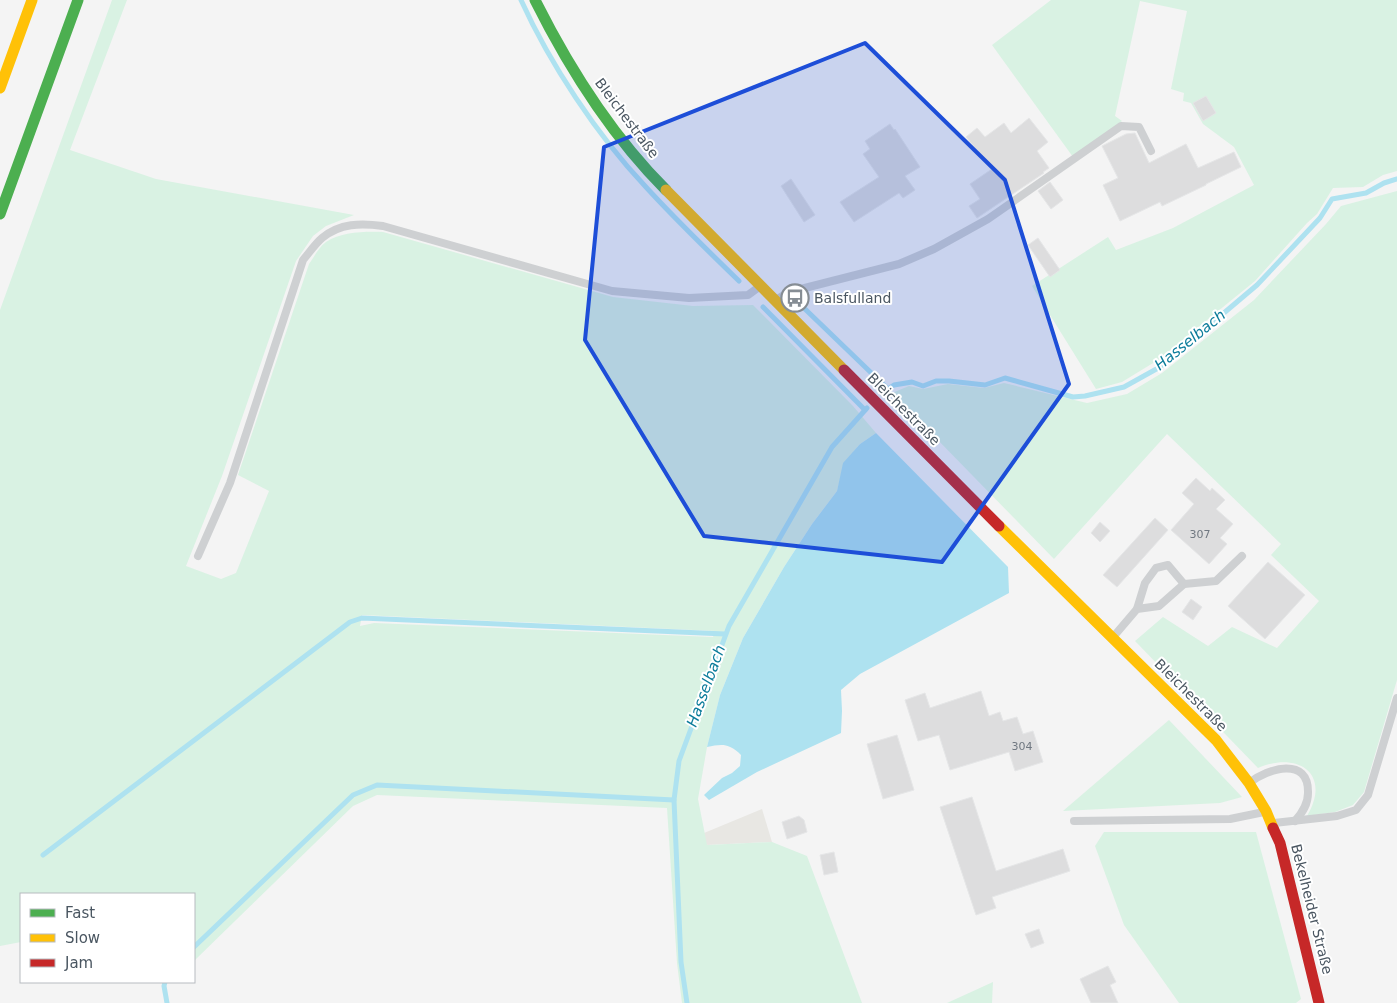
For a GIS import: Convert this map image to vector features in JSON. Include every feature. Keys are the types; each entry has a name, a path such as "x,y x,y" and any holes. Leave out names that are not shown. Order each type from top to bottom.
{"main road":[{"path":"0,88 32,0"},
{"path":"0,214 78,0"},
{"name":"Bleichestraße","path":"535,0 563,52 593,100 622,140 654,178 1216,740 1249,783 1272,823"},
{"name":"Bekelheider Straße","path":"1272,823 1283,850 1319,1003"}],"lane":[{"path":"776,300 789,292 899,264 934,249 988,220 1122,126 1139,128 1151,151"},
{"path":"198,556 230,483 303,260 320,240 331,231 342,227 363,224 383,226 612,291 689,298 748,295 761,286"},
{"path":"1137,609 1159,606 1184,584 1216,581 1242,556"},
{"path":"1112,638 1137,609 1146,583 1156,568 1168,565 1184,584"},
{"path":"1272,823 1337,816 1356,810 1368,794 1397,698"},
{"path":"1249,783 1268,771 1283,768 1302,772 1308,785 1308,800 1304,811 1296,820"},
{"path":"1074,821 1230,819 1266,811"}],"highlighted area":[{"path":"865,43 1005,180 1069,384 942,562 704,536 585,340 604,147"}],"shaded area":[{"path":"762,809 772,842 706,845 704,833"}],"green space":[{"path":"112,0 127,0 70,150 156,179 354,215 326,226 313,236 296,261 222,476 186,566 221,579 236,573 269,491 238,475 309,264 326,242 338,236 353,233 383,232 613,297 693,306 753,305 853,406 876,433 860,444 844,463 837,491 812,524 784,567 743,638 720,695 707,747 698,799 707,845 772,842 807,856 862,1003 682,1003 677,963 667,808 377,795 353,806 195,960 195,893 20,893 20,942 0,946 0,310","holes":["362,615 715,631 713,637 374,623 360,626"]},
{"path":"1051,0 1397,0 1397,171 1383,175 1363,187 1333,188 1317,214 1255,281 1158,360 1122,382 1096,389 1032,286 1108,237 1116,250 1173,228 1254,185 1234,147 1203,124 1191,103 1183,101 1184,93 1171,89 1187,11 1140,1 1115,116 1122,121 1073,157 992,45"},
{"path":"1397,191 1397,680 1364,792 1353,805 1335,812 1307,816 1314,801 1316,788 1313,778 1307,770 1286,762 1273,763 1258,768 1135,641 1163,617 1208,646 1232,627 1277,648 1319,601 1271,555 1281,544 1167,434 1054,559 892,393 909,386 923,389 948,384 984,388 1004,383 1087,403 1127,394 1162,373 1254,300 1341,206"},
{"path":"1169,720 1242,797 1220,803 1063,811"},
{"path":"1104,832 1256,832 1301,999 1296,1003 1179,1003 1124,925 1095,846"},
{"path":"993,982 992,1003 947,1003"}],"water":[{"path":"876,433 1008,567 1009,593 860,674 841,690 841,733 757,772 709,800 704,795 722,778 740,766 741,755 733,748 721,745 707,747 720,695 743,638 784,567 812,524 837,491 843,463 860,444"}],"building":[{"path":"1206,96 1216,113 1203,121 1193,103"},
{"path":"1029,118 1048,142 1037,151 1049,168 977,218 969,206 980,199 970,184 992,169 966,137 977,128 985,137 1004,123 1011,133"},
{"path":"890,124 920,167 905,176 915,190 903,198 899,193 854,222 840,202 879,177 863,154 870,149 865,141"},
{"path":"1135,133 1149,163 1186,144 1198,168 1234,152 1241,167 1162,206 1160,202 1120,221 1103,185 1118,178 1102,146 1126,134"},
{"path":"791,179 815,215 804,222 781,186"},
{"path":"1050,182 1063,200 1051,209 1038,191"},
{"path":"1038,238 1060,270 1050,277 1028,245"},
{"path":"1196,478 1210,491 1212,488 1225,500 1216,509 1233,524 1220,538 1227,544 1209,564 1171,530 1194,504 1182,493"},
{"path":"1155,518 1168,530 1117,587 1103,575"},
{"path":"1100,522 1110,531 1100,542 1091,533"},
{"path":"1268,562 1305,595 1265,639 1228,606"},
{"path":"1191,599 1202,607 1193,620 1182,612"},
{"path":"981,691 989,716 1000,712 1003,721 1017,717 1023,734 1033,731 1043,762 1015,771 1009,752 950,770 939,735 918,741 905,700 925,693 930,708"},
{"path":"897,735 914,790 883,799 867,744"},
{"path":"972,797 996,871 1063,849 1070,871 992,897 996,908 976,915 940,807"},
{"path":"799,816 804,820 807,832 787,839 782,822"},
{"path":"834,852 838,872 824,875 820,855"},
{"path":"1039,929 1044,943 1031,948 1025,934"},
{"path":"1108,966 1116,982 1110,985 1118,1003 1091,1003 1080,979"}],"waterway":[{"path":"521,0 560,74 609,144 656,198 739,281"},
{"name":"Hasselbach","path":"885,391 894,385 912,382 923,386 936,381 985,385 1005,378 1073,397 1124,387 1160,367 1257,285 1320,218 1332,199 1366,193 1384,183 1397,179"},
{"path":"763,307 865,410"},
{"path":"805,309 888,389"},
{"name":"Hasselbach","path":"687,1003 681,962 674,800 679,761 729,626 832,447 867,408"},
{"path":"43,855 350,622 362,618 725,634"},
{"path":"195,946 353,795 377,785 674,800"},
{"path":"165,983 167,1003"}],"traffic: fast":[{"path":"0,214 78,0"},
{"path":"535,0 562,51 593,101 627,147 666,190"}],"traffic: slow":[{"path":"0,88 32,0"},
{"path":"666,190 844,370"},
{"path":"999,526 1216,740 1249,783 1266,811 1273,828"}],"traffic: jam":[{"path":"844,370 999,526"},
{"path":"1273,828 1280,843 1319,1003"}],"place":[{"name":"Balsfulland","path":"795,298"}]}
